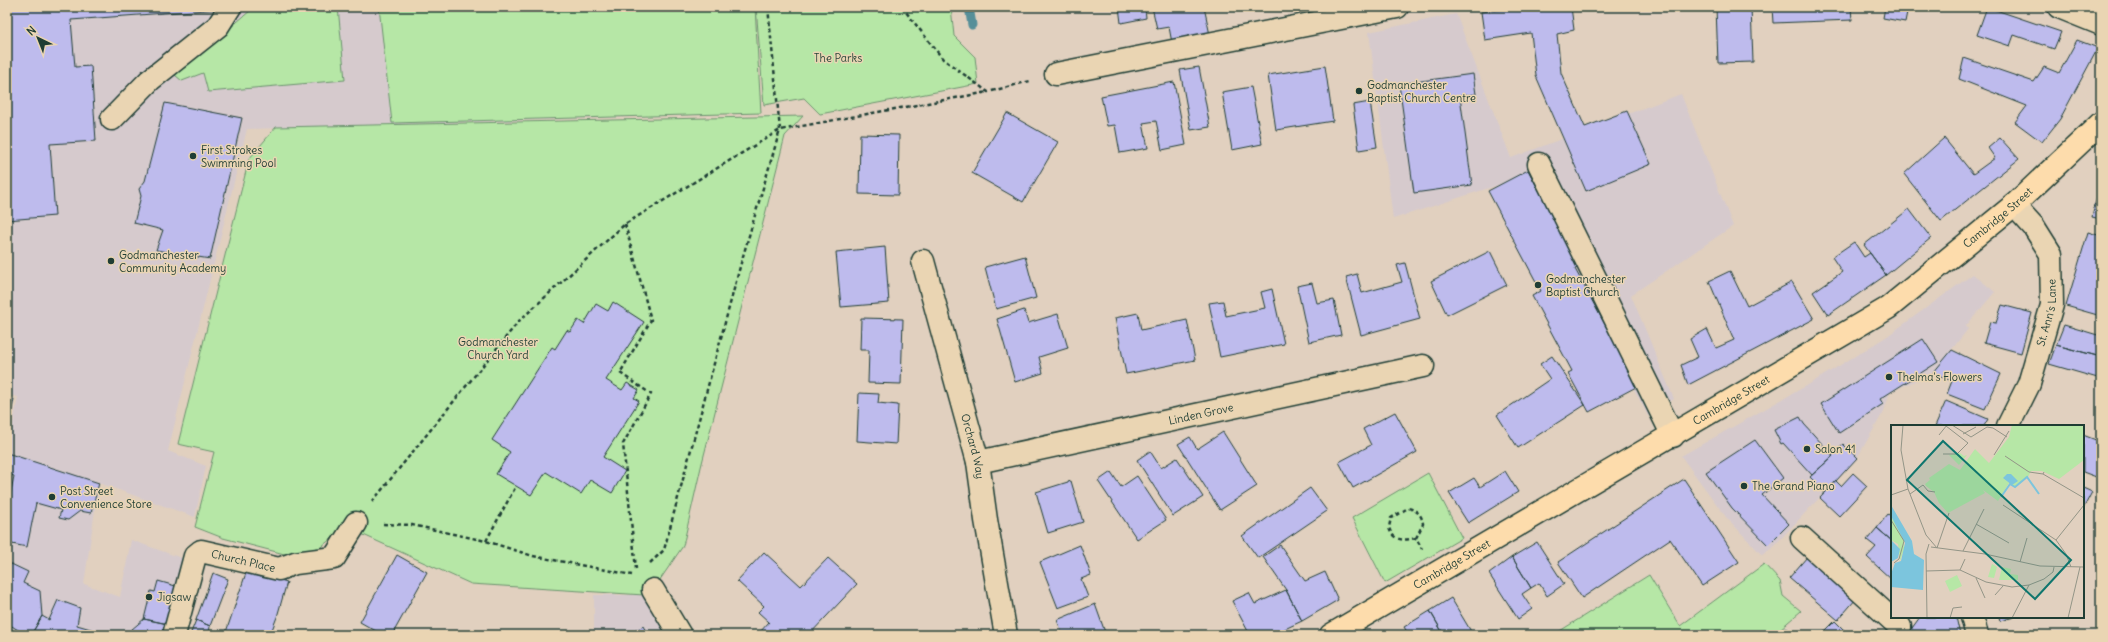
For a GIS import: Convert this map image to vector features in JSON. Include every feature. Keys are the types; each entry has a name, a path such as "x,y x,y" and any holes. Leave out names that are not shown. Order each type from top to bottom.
{"main road":[{"name":"Cambridge Street","path":"1331,635 1673,436 1888,308 2014,205 2101,124"}],"street":[{"path":"112,119 150,80 218,26 230,7"},
{"path":"1056,74 1398,7"},
{"path":"2059,7 2101,24"},
{"path":"1538,164 1673,436"},
{"name":"St. Ann's Lane","path":"2008,425 2029,384 2052,305 2051,254 2034,227 2014,205"},
{"name":"Orchard Way","path":"924,261 978,462 987,527 1006,635"},
{"name":"Linden Grove","path":"978,462 1423,366"},
{"name":"Church Place","path":"174,635 195,556 201,551 278,569 295,563 334,558 356,523"},
{"path":"1802,538 1891,618"},
{"path":"653,590 680,635"},
{"path":"1891,618 1900,626"},
{"path":"1972,618 1977,635"}],"path":[{"path":"648,565 664,550 742,263 780,130 768,7"},
{"path":"902,7 943,59 988,92"},
{"path":"356,523 519,321 624,224 780,130 988,92 1056,74"},
{"path":"356,523 412,525 486,541 533,556 637,575 623,444 651,394 620,373 651,320 624,224"},
{"path":"486,541 516,486"},
{"path":"1408,508 1414,509 1420,514 1423,524 1416,538 1403,540 1393,536 1389,527 1391,518 1408,508"},
{"path":"1416,538 1437,574"}],"shaded area":[{"name":"Godmanchester Community Academy","path":"7,7 755,7 761,113 247,129 168,451 206,466 195,517 99,483 84,584 120,597 131,540 184,559 172,624 144,619 125,635 16,635 7,630 7,443 12,429 18,397 7,394"},
{"path":"1456,14 1511,158 1681,94 1733,226 1631,295 1674,399 1648,416 1523,177 1393,219 1369,32"},
{"path":"1973,274 1995,292 1966,326 1968,329 1933,373 1890,392 1884,411 1857,458 1772,548 1762,555 1726,517 1681,456 1808,385 1886,337"},
{"path":"594,595 644,595 669,635 594,635"}],"green space":[{"path":"252,7 338,7 345,80 208,92 203,73 182,81 175,75 251,10"},
{"path":"379,7 755,7 761,113 392,123"},
{"name":"The Parks","path":"756,7 951,7 954,36 975,57 978,84 820,114 804,98 764,105"},
{"name":"Godmanchester Church Yard","path":"803,116 785,136 701,467 683,546 653,590 644,595 471,584 346,527 317,550 292,556 223,538 195,527 214,452 178,444 249,159 276,127"},
{"path":"1428,473 1462,538 1385,583 1352,518"},
{"path":"1764,564 1780,581 1783,596 1801,611 1773,635 1555,634 1649,575 1680,626"}],"building":[{"path":"7,7 219,7 220,9 71,20 75,67 91,66 96,141 50,144 55,216 7,220"},
{"path":"1119,7 1145,7 1146,18 1121,23"},
{"path":"1152,7 1204,7 1210,35 1172,43 1169,27 1157,29"},
{"path":"1521,7 1571,7 1574,30 1557,34 1561,73 1585,127 1627,111 1651,164 1586,191 1536,76 1531,33 1485,40 1481,12"},
{"path":"1716,7 1751,7 1753,62 1718,63"},
{"path":"1772,7 1851,7 1852,20 1773,23"},
{"path":"1885,7 1908,7 1905,22 1883,18"},
{"path":"1987,7 2061,32 2054,49 2014,35 2010,46 1977,35"},
{"path":"2077,40 2098,48 2060,119 2042,142 2015,122 2027,106 1959,79 1964,58 2034,82 2044,67 2059,73"},
{"path":"1325,66 1333,121 1276,130 1268,75"},
{"path":"1199,67 1210,127 1191,130 1180,70"},
{"path":"1473,74 1476,94 1460,96 1472,185 1414,193 1399,84"},
{"path":"1174,82 1186,145 1162,150 1156,121 1143,123 1148,148 1120,153 1115,125 1107,126 1101,96"},
{"path":"1251,87 1262,144 1232,150 1222,92"},
{"path":"1370,102 1377,147 1359,150 1353,105"},
{"name":"First Strokes Swimming Pool","path":"165,103 242,118 210,259 156,250 163,230 134,223 141,196 139,189 145,181"},
{"path":"1007,113 1058,142 1023,202 972,173"},
{"path":"860,134 899,135 898,195 859,194"},
{"path":"1944,138 1973,174 1995,158 1988,148 2000,138 2019,159 1941,221 1904,174"},
{"path":"1528,170 1580,267 1575,269 1638,386 1589,412 1568,373 1572,371 1532,296 1541,291 1488,191"},
{"path":"2097,196 2101,197 2101,219 2092,217"},
{"path":"1909,209 1931,238 1886,275 1864,245"},
{"path":"2088,232 2101,236 2101,316 2066,306"},
{"path":"1854,242 1864,257 1870,253 1886,275 1828,315 1813,292 1842,272 1832,257"},
{"path":"885,247 889,303 841,307 836,252"},
{"path":"1490,251 1507,285 1447,315 1431,281"},
{"path":"1025,256 1036,298 996,309 985,267"},
{"path":"1405,263 1420,319 1361,335 1346,277 1357,274 1362,293 1402,282 1397,265"},
{"path":"1730,271 1747,306 1792,282 1814,319 1688,385 1681,365 1698,357 1690,339 1707,329 1716,348 1734,340 1709,281"},
{"path":"1312,283 1317,303 1334,300 1341,335 1309,342 1297,286"},
{"path":"1272,289 1284,344 1220,357 1209,303 1223,301 1226,316 1265,308 1261,292"},
{"path":"613,302 644,322 606,380 622,390 627,383 639,390 634,398 639,401 603,457 625,471 612,493 590,480 581,494 546,472 531,495 496,474 510,452 492,440 552,347 555,349 567,330 570,332 578,320 584,324 596,304 608,311"},
{"path":"2002,305 2032,313 2021,353 1984,343 1990,322 1996,323"},
{"path":"1024,310 1028,323 1058,314 1068,348 1039,357 1043,373 1015,382 997,319"},
{"path":"1138,313 1141,330 1187,320 1195,360 1126,374 1115,318"},
{"path":"861,318 903,319 901,384 868,383 869,350 860,350"},
{"path":"2064,325 2101,336 2101,357 2056,345"},
{"name":"Thelma's Flowers","path":"1923,339 1938,362 1880,399 1883,404 1839,433 1821,404"},
{"path":"2056,345 2101,357 2101,379 2049,364"},
{"path":"1952,350 2001,374 1985,409 1947,394 1952,381 1933,373"},
{"path":"1552,356 1585,405 1518,448 1497,415 1550,379 1540,364"},
{"path":"859,393 879,394 878,403 898,405 896,444 857,441"},
{"path":"7,398 14,399 9,423 7,422"},
{"path":"1946,401 1988,419 1985,425 1935,425"},
{"path":"1395,412 1417,452 1353,488 1339,462 1371,445 1363,429"},
{"name":"Salon 41","path":"1800,417 1804,424 1833,456 1812,475 1783,443 1781,444 1774,430"},
{"path":"1223,432 1257,486 1220,510 1178,444 1190,437 1197,449"},
{"path":"2084,435 2101,442 2101,473 2099,478 2084,472"},
{"name":"The Grand Piano","path":"1755,440 1783,478 1762,495 1789,524 1768,545 1732,508 1706,472"},
{"path":"1843,444 1857,458 1825,493 1810,477 1833,456 1831,455"},
{"path":"1150,451 1161,468 1177,458 1203,497 1173,516 1137,460"},
{"name":"Post Street Convenience Store","path":"7,453 99,483 91,513 80,511 68,520 59,518 61,510 36,503 27,547 7,543 7,511 14,476 7,474"},
{"path":"1505,471 1518,492 1468,523 1449,493 1474,478 1480,487"},
{"path":"1111,472 1121,487 1137,476 1166,520 1137,539 1098,481"},
{"path":"1853,473 1867,486 1839,516 1820,498 1836,481 1841,486"},
{"path":"1684,479 1739,562 1702,586 1670,539 1582,598 1558,562"},
{"path":"1071,481 1083,522 1048,533 1036,492"},
{"path":"1310,488 1327,511 1258,558 1242,536"},
{"path":"2084,488 2092,492 2084,507"},
{"path":"1888,514 1891,516 1891,540 1877,528"},
{"path":"1877,528 1891,540 1891,579 1867,557 1876,547 1867,540"},
{"path":"1537,542 1564,584 1547,596 1539,583 1531,588 1512,557"},
{"path":"1080,545 1091,575 1081,579 1088,597 1058,608 1040,562"},
{"path":"1280,545 1305,581 1325,572 1338,600 1302,621 1286,590 1263,557"},
{"path":"764,552 801,586 828,558 857,584 809,635 764,635 760,632 769,622 758,612 764,606 737,581"},
{"path":"397,555 427,572 392,635 383,635 360,622"},
{"path":"1512,557 1531,588 1522,594 1532,609 1518,619 1489,574"},
{"path":"1807,557 1856,599 1838,620 1789,578"},
{"path":"7,562 28,572 23,583 40,591 42,616 31,635 26,635 7,623"},
{"path":"247,570 287,582 270,635 225,635"},
{"path":"213,573 228,579 210,626 196,620"},
{"name":"Jigsaw","path":"158,581 179,587 168,624 144,619 151,591 155,592"},
{"path":"1286,590 1302,621 1272,635 1250,635 1232,601 1249,593 1255,604"},
{"path":"1451,598 1473,635 1444,635 1430,611"},
{"path":"58,600 80,608 77,625 111,635 31,635 42,616 49,620"},
{"path":"1095,604 1106,635 1063,635 1057,620"},
{"path":"1430,611 1444,635 1409,635 1404,627"},
{"path":"1919,618 1956,618 1960,635 1907,635"},
{"path":"1999,618 2010,618 2000,621"},
{"path":"144,619 168,624 169,635 125,635"},
{"path":"196,620 210,626 209,635 190,635"},
{"path":"1835,621 1849,635 1821,635"},
{"path":"643,626 648,635 628,635"},
{"path":"1786,627 1793,635 1777,635"}],"waterway":[{"path":"969,7 972,25"}],"place":[{"name":"Godmanchester Baptist Church Centre","path":"1359,91"},
{"name":"First Strokes Swimming Pool","path":"193,156"},
{"name":"Godmanchester Community Academy","path":"111,261"},
{"name":"Godmanchester Baptist Church","path":"1538,285"},
{"name":"Thelma's Flowers","path":"1889,377"},
{"name":"Salon 41","path":"1807,449"},
{"name":"The Grand Piano","path":"1744,486"},
{"name":"Post Street Convenience Store","path":"52,497"},
{"name":"Jigsaw","path":"149,597"}]}
